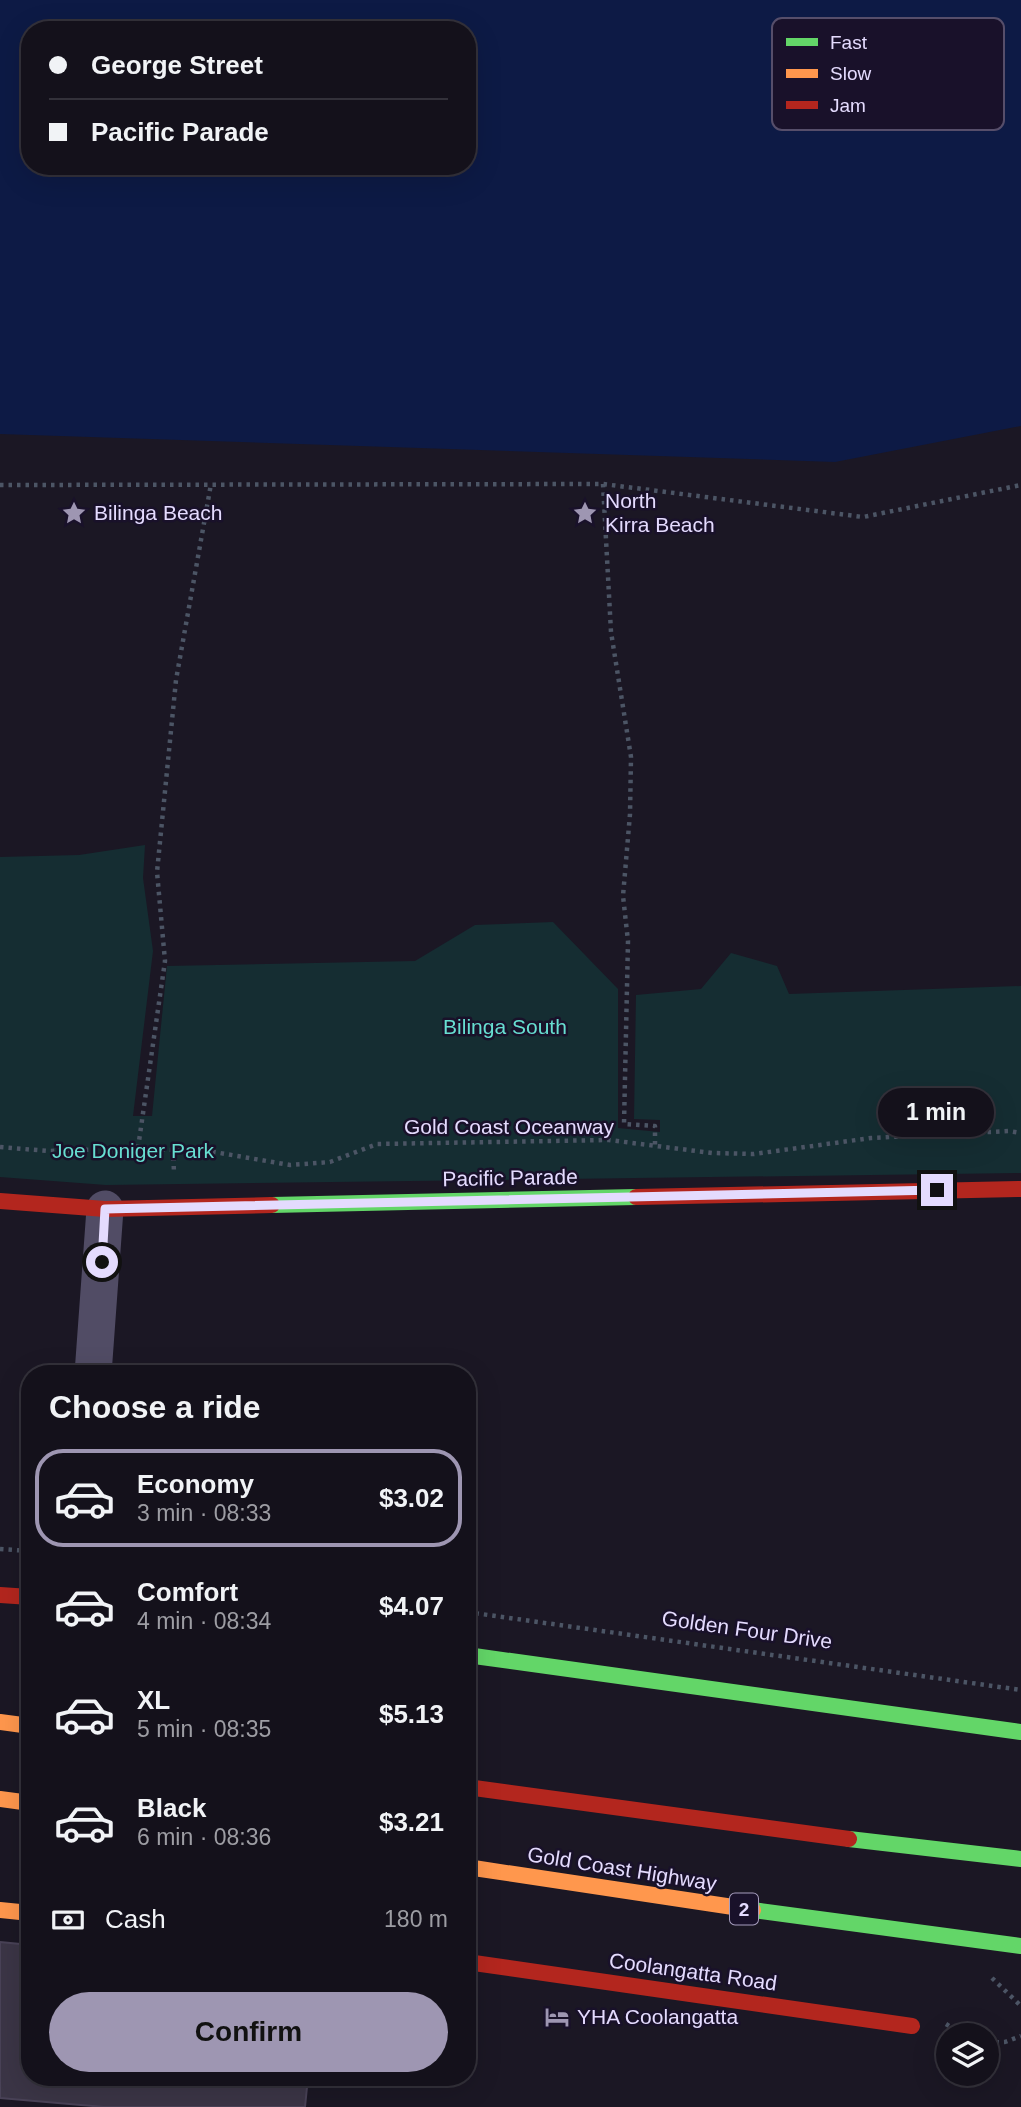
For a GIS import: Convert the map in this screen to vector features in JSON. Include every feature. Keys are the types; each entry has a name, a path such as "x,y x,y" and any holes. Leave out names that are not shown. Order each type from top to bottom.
{"main road":[{"name":"Pacific Parade","path":"0,1201 105,1209 729,1193 1021,1189"},
{"path":"0,1595 21,1596"},
{"path":"476,1657 1021,1732"},
{"path":"0,1722 21,1725"},
{"path":"476,1788 920,1849 1021,1859"},
{"path":"0,1799 21,1802"},
{"name":"Gold Coast Highway","path":"476,1868 791,1916 1021,1946"},
{"path":"0,1910 21,1912"},
{"name":"Coolangatta Road","path":"476,1963 912,2026"}],"street":[{"path":"94,1365 105,1209"}],"path":[{"path":"138,1148 165,961 158,872 176,680 211,484"},
{"path":"603,484 611,632 631,757 631,814 623,896 628,941 624,1124 654,1126 655,1145"},
{"path":"0,485 603,484 863,517 1021,485"},
{"name":"Gold Coast Oceanway","path":"0,1147 48,1151 173,1149 214,1152 290,1165 330,1162 377,1144 609,1140 712,1153 754,1154 871,1138 1009,1131 1021,1133"},
{"path":"173,1149 174,1181"},
{"path":"0,1549 21,1550"},
{"name":"Golden Four Drive","path":"476,1613 1021,1690"},
{"path":"999,2042 1021,2036"}],"green space":[{"path":"145,845 143,878 153,951 133,1116 152,1116 167,966 415,961 475,925 553,922 618,989 618,1128 660,1132 660,1120 634,1119 636,995 701,989 731,953 777,966 789,994 1021,986 1021,1173 106,1185 0,1177 0,857 79,855"}],"water":[{"path":"0,0 1021,0 1021,426 835,462 0,434"}],"building":[{"path":"0,1942 21,1944 21,2086 307,2086 305,2107 104,2107 0,2098"}],"traffic: fast":[{"path":"272,1205 636,1197"},
{"path":"476,1656 1021,1732"},
{"path":"849,1839 1021,1859"},
{"path":"753,1910 1021,1946"}],"traffic: slow":[{"path":"0,1722 21,1725"},
{"path":"0,1799 21,1802"},
{"path":"476,1868 753,1910"},
{"path":"0,1910 21,1912"}],"traffic: jam":[{"path":"636,1197 1021,1189"},
{"path":"0,1201 105,1209 272,1205"},
{"path":"0,1595 21,1596"},
{"path":"476,1788 849,1839"},
{"path":"476,1963 912,2026"}],"place":[{"name":"Bilinga Beach","path":"74,513"},
{"name":"North Kirra Beach","path":"585,513"},
{"name":"YHA Coolangatta","path":"557,2017"}],"route":[{"path":"102,1262 105,1209 937,1190"}],"park label":[{"name":"Bilinga South","path":"505,1027"},
{"name":"Joe Doniger Park","path":"133,1151"}]}
